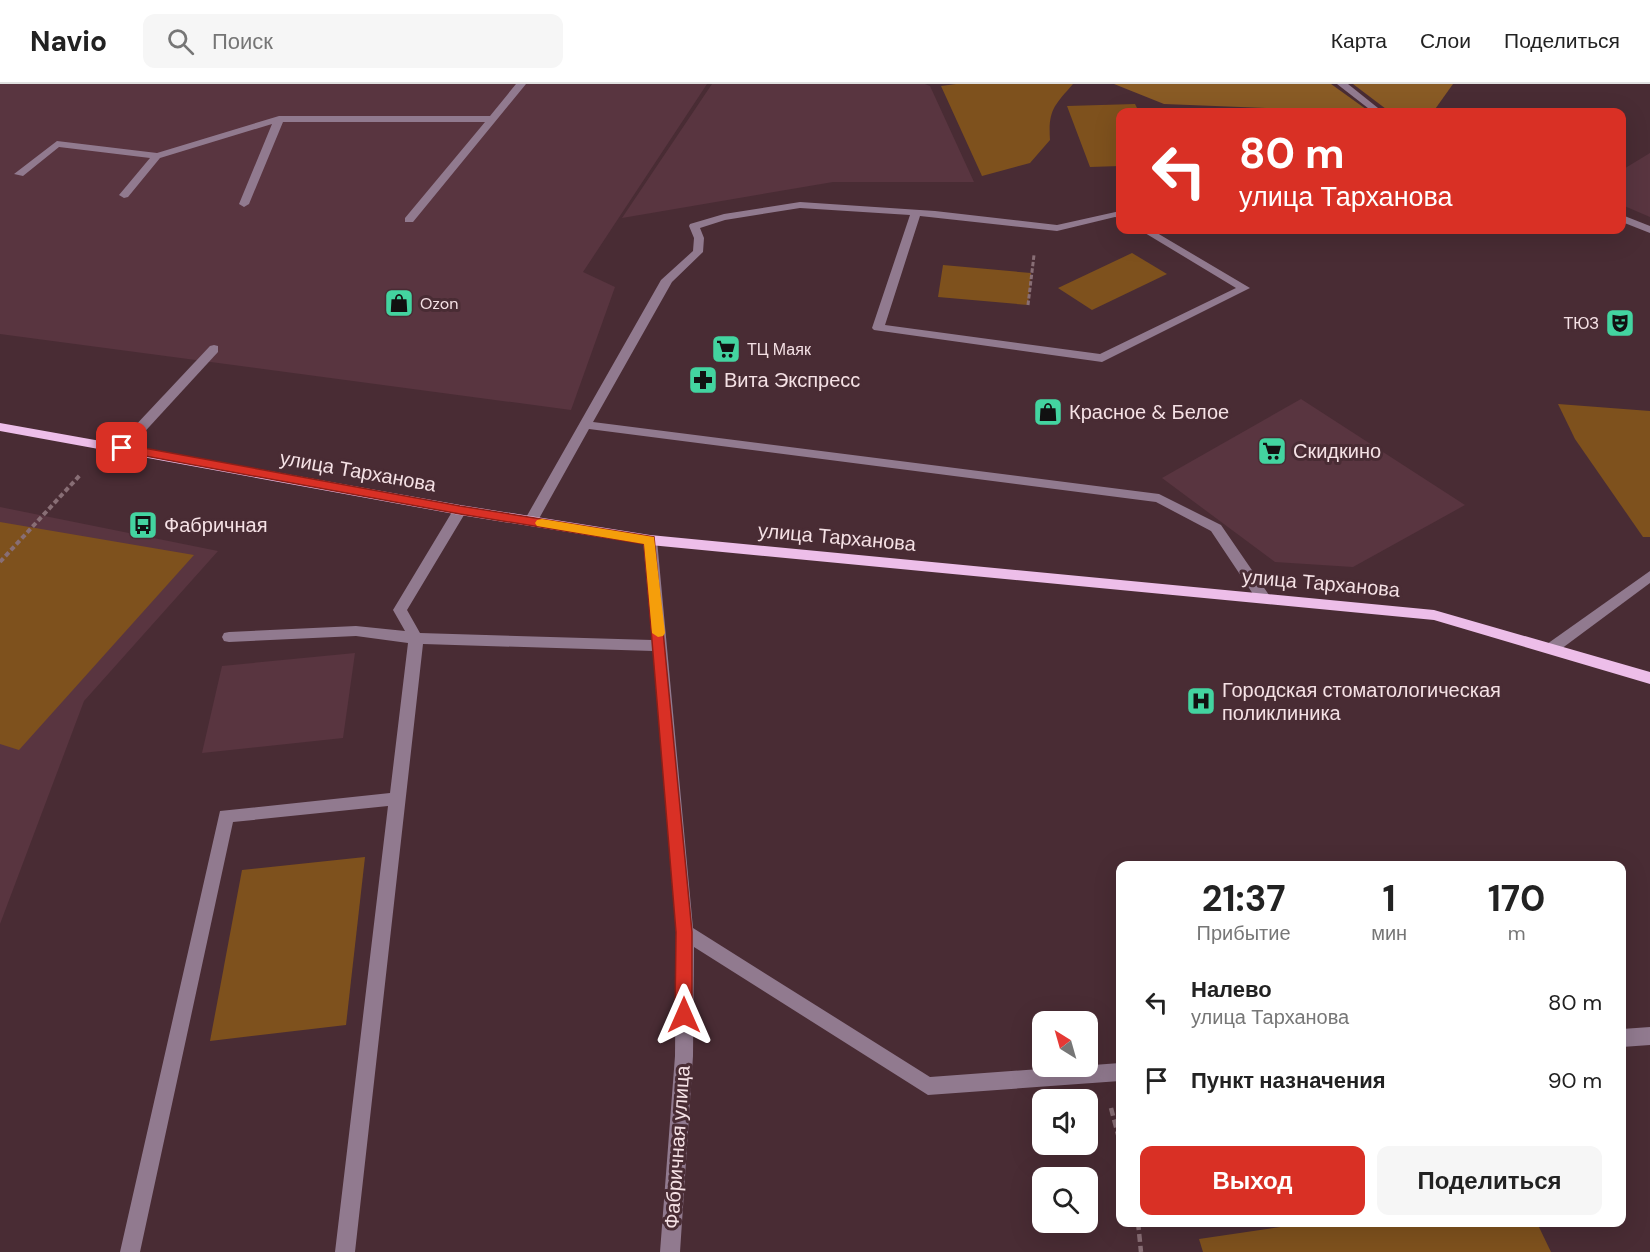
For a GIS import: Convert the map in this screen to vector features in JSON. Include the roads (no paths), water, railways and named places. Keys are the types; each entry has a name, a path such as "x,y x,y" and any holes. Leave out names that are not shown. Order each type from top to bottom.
{"main road":[{"name":"улица Тарханова","path":"0,427 460,510 650,540 1434,615 1650,678"}],"street":[{"path":"409,220 521,84"},
{"path":"1342,84 1373,108"},
{"path":"19,174 57,144 157,156 279,119 492,119"},
{"path":"244,204 279,119"},
{"path":"124,195 157,156"},
{"path":"531,521 667,280 698,252 699,238 694,226 724,217 800,205 916,213 1057,228 1116,214"},
{"path":"916,213 878,328 1102,358 1245,288 1152,234"},
{"path":"1626,220 1650,230"},
{"path":"122,448 214,349"},
{"path":"585,425 1159,498 1216,528 1264,599"},
{"path":"345,1252 416,638 400,610 460,510"},
{"name":"Фабричная улица","path":"650,540 684,932 684,1056 670,1252"},
{"path":"1552,648 1650,576"},
{"path":"228,637 356,631 416,638 659,646"},
{"path":"130,1252 226,816 396,799"},
{"path":"684,932 928,1086 1116,1072"},
{"path":"1626,1038 1650,1036"}],"place":[{"name":"Ozon","path":"399,303"},
{"name":"ТЮЗ","path":"1620,323"},
{"name":"ТЦ Маяк","path":"726,349"},
{"name":"Вита Экспресс","path":"703,380"},
{"name":"Красное & Белое","path":"1048,412"},
{"name":"Скидкино","path":"1272,451"},
{"name":"Фабричная","path":"143,525"},
{"name":"Городская стоматологическая поликлиника","path":"1201,701"}]}
